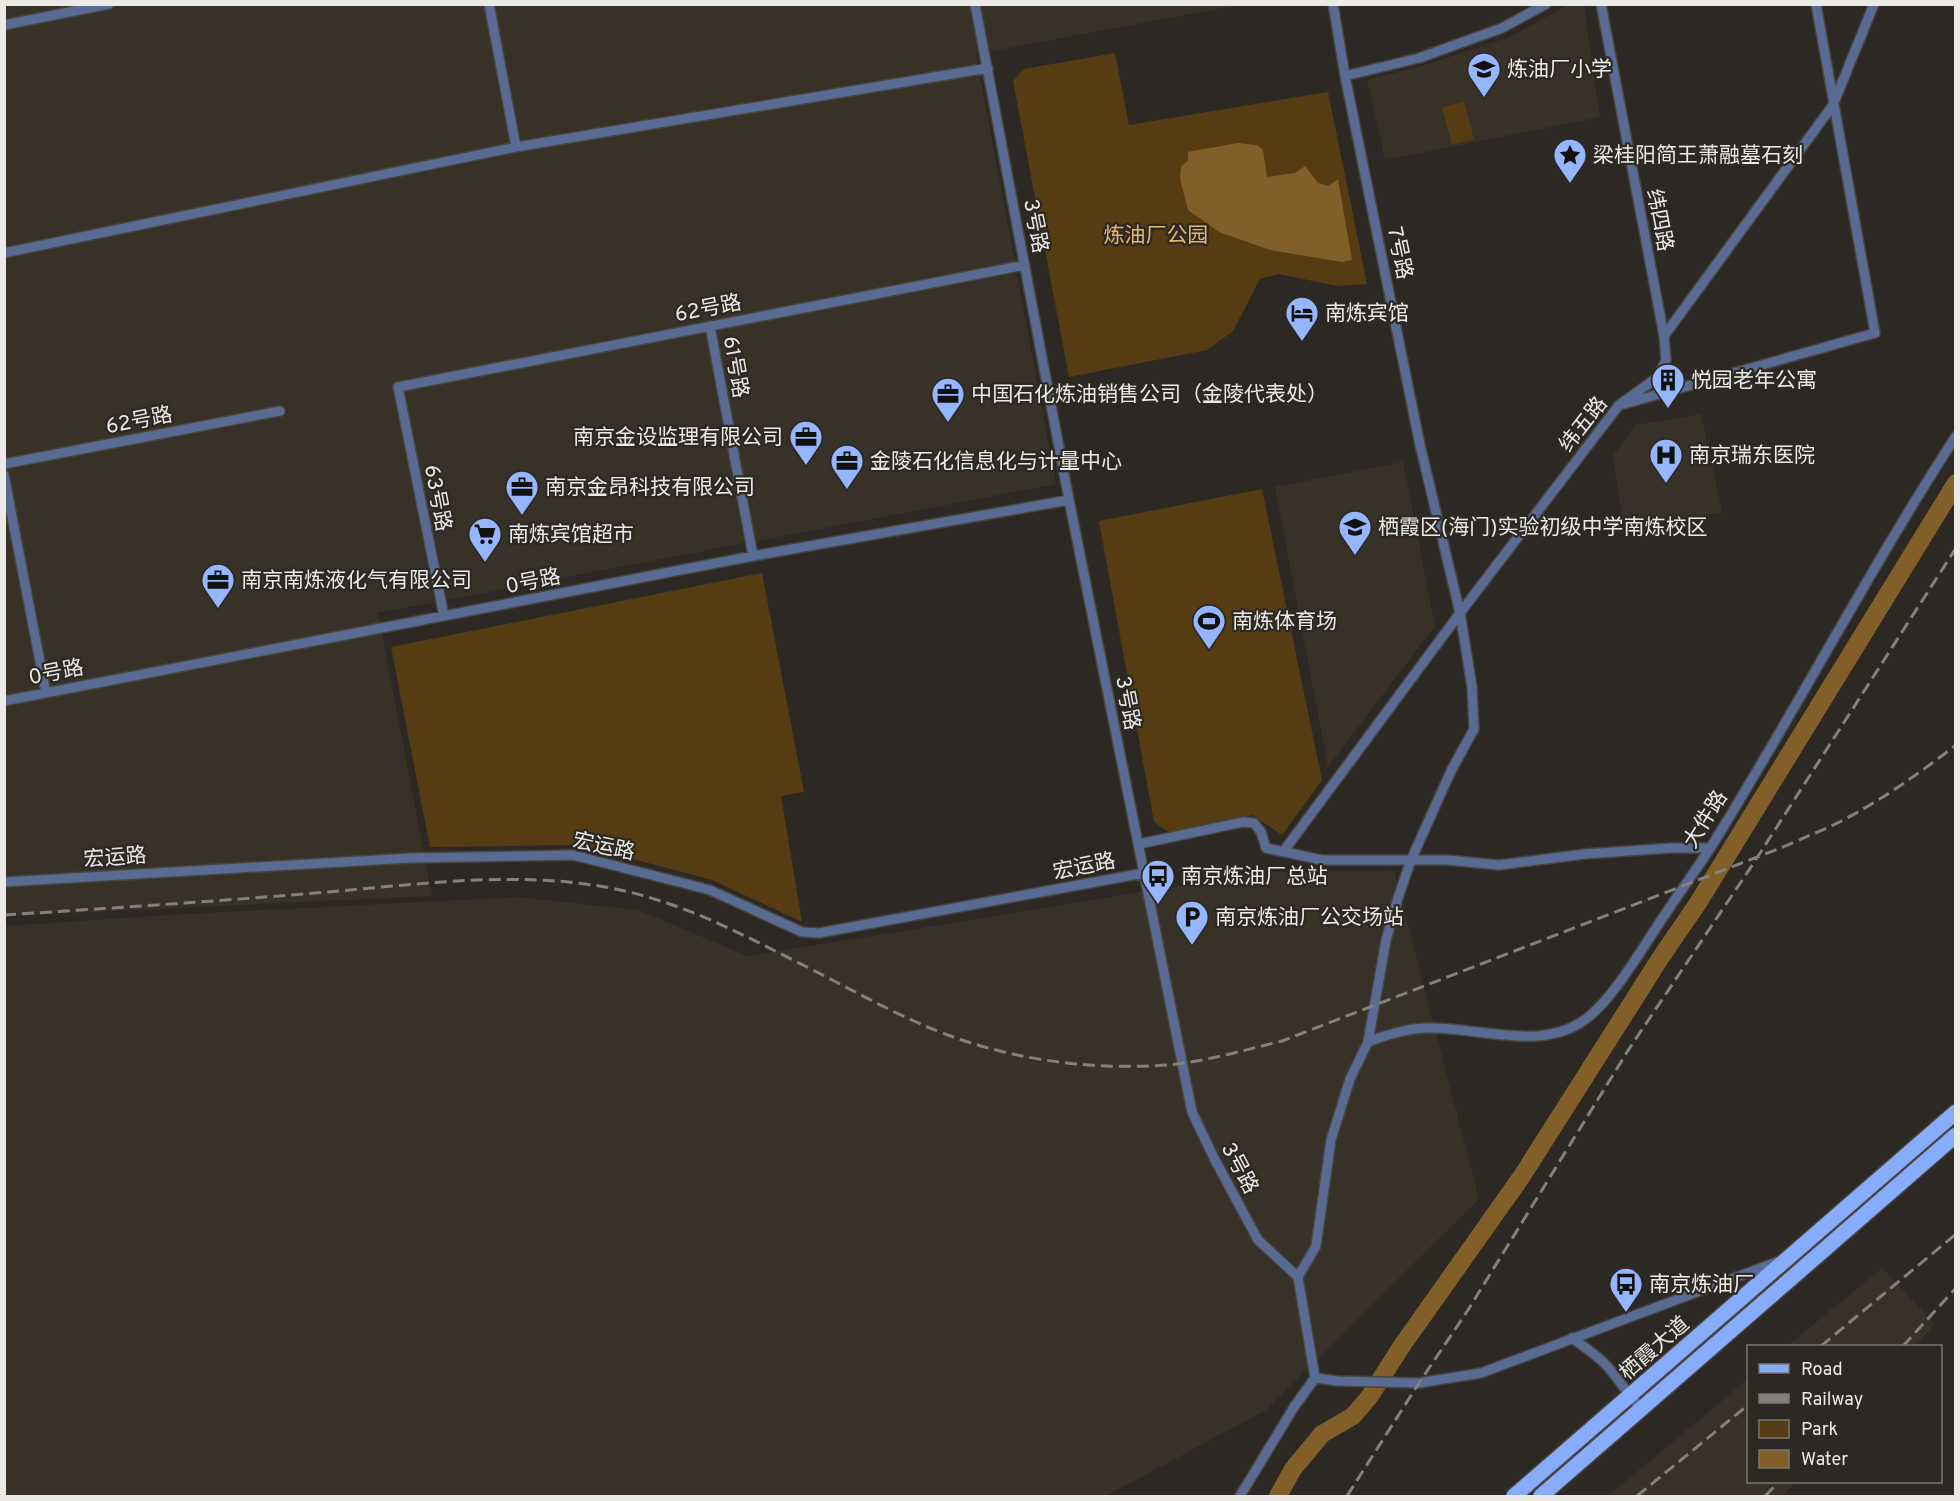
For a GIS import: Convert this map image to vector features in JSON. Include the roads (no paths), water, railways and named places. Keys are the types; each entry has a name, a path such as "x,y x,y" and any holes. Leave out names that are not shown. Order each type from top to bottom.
{"main road":[{"name":"栖霞大道","path":"1516,1495 1956,1112"},
{"name":"栖霞大道","path":"1541,1497 1956,1135"}],"street":[{"path":"4,25 109,4"},
{"path":"489,4 516,147"},
{"name":"3号路","path":"975,4 1069,500 1192,1113 1258,1240 1298,1277"},
{"name":"7号路","path":"1298,1277 1316,1246 1331,1140 1350,1079 1368,1042 1386,940 1398,898 1411,860 1451,771 1474,729 1472,687 1460,613 1420,445 1332,4"},
{"path":"1345,76 1429,54 1502,28 1546,4"},
{"name":"纬四路","path":"1601,4 1664,336"},
{"path":"1619,405 1875,333 1816,4"},
{"path":"1664,336 1833,105 1874,4"},
{"path":"4,253 516,147 988,68"},
{"name":"62号路","path":"398,387 1025,265"},
{"name":"61号路","path":"710,326 753,556"},
{"name":"纬五路","path":"1283,852 1460,613 1619,405 1658,376 1666,360 1664,336"},
{"name":"63号路","path":"398,387 444,616"},
{"name":"62号路","path":"4,464 280,411"},
{"name":"大件路","path":"1368,1042 1395,1032 1426,1028 1525,1036 1560,1032 1584,1021 1607,999 1710,848 1916,496 1956,436"},
{"path":"4,475 46,693"},
{"name":"0号路","path":"4,700 753,556 1069,500"},
{"path":"1139,844 1243,822 1254,823 1261,831 1266,848 1322,861 1447,860 1499,865 1585,854 1671,848 1710,848"},
{"name":"宏运路","path":"4,882 410,858 573,855 710,890 802,932 819,933 1144,873"},
{"path":"1314,1378 1338,1382 1419,1383 1481,1373 1791,1257"},
{"path":"1240,1497 1293,1407 1314,1378 1298,1277"},
{"path":"1572,1338 1594,1353 1605,1364 1629,1397 1642,1409"}],"water":[{"path":"1238,143 1257,145 1263,150 1267,177 1295,173 1305,166 1318,183 1328,186 1338,179 1352,260 1342,262 1270,250 1219,232 1188,210 1180,179 1181,166 1188,161 1188,152"}],"waterway":[{"path":"1278,1496 1293,1469 1322,1434 1353,1416 1370,1396 1401,1347 1522,1176 1661,957 1698,903 1956,483"}],"railway":[{"path":"1347,1496 1468,1310 1629,1049 1753,864 1956,548"},
{"path":"4,915 467,880 571,882 633,893 684,909 758,942 901,1015 974,1044 1037,1059 1069,1063 1101,1066 1166,1065 1210,1058 1282,1041 1783,847 1832,826 1861,810 1903,784 1956,745"},
{"path":"1822,1345 1956,1234"},
{"path":"1904,1345 1956,1288"},
{"path":"1637,1496 1747,1406"},
{"path":"1765,1496 1778,1483"}],"place":[{"name":"炼油厂小学","path":"1484,98"},
{"name":"梁桂阳简王萧融墓石刻","path":"1570,184"},
{"name":"南炼宾馆","path":"1302,342"},
{"name":"悦园老年公寓","path":"1668,409"},
{"name":"中国石化炼油销售公司（金陵代表处）","path":"948,423"},
{"name":"南京金设监理有限公司","path":"806,466"},
{"name":"南京瑞东医院","path":"1666,484"},
{"name":"金陵石化信息化与计量中心","path":"847,490"},
{"name":"南京金昂科技有限公司","path":"522,516"},
{"name":"栖霞区(海门)实验初级中学南炼校区","path":"1355,556"},
{"name":"南炼宾馆超市","path":"485,563"},
{"name":"南京南炼液化气有限公司","path":"218,609"},
{"name":"南炼体育场","path":"1209,650"},
{"name":"南京炼油厂总站","path":"1158,905"},
{"name":"南京炼油厂公交场站","path":"1192,946"},
{"name":"南京炼油厂","path":"1626,1313"}],"park label":[{"name":"炼油厂公园","path":"1156,235"}]}
